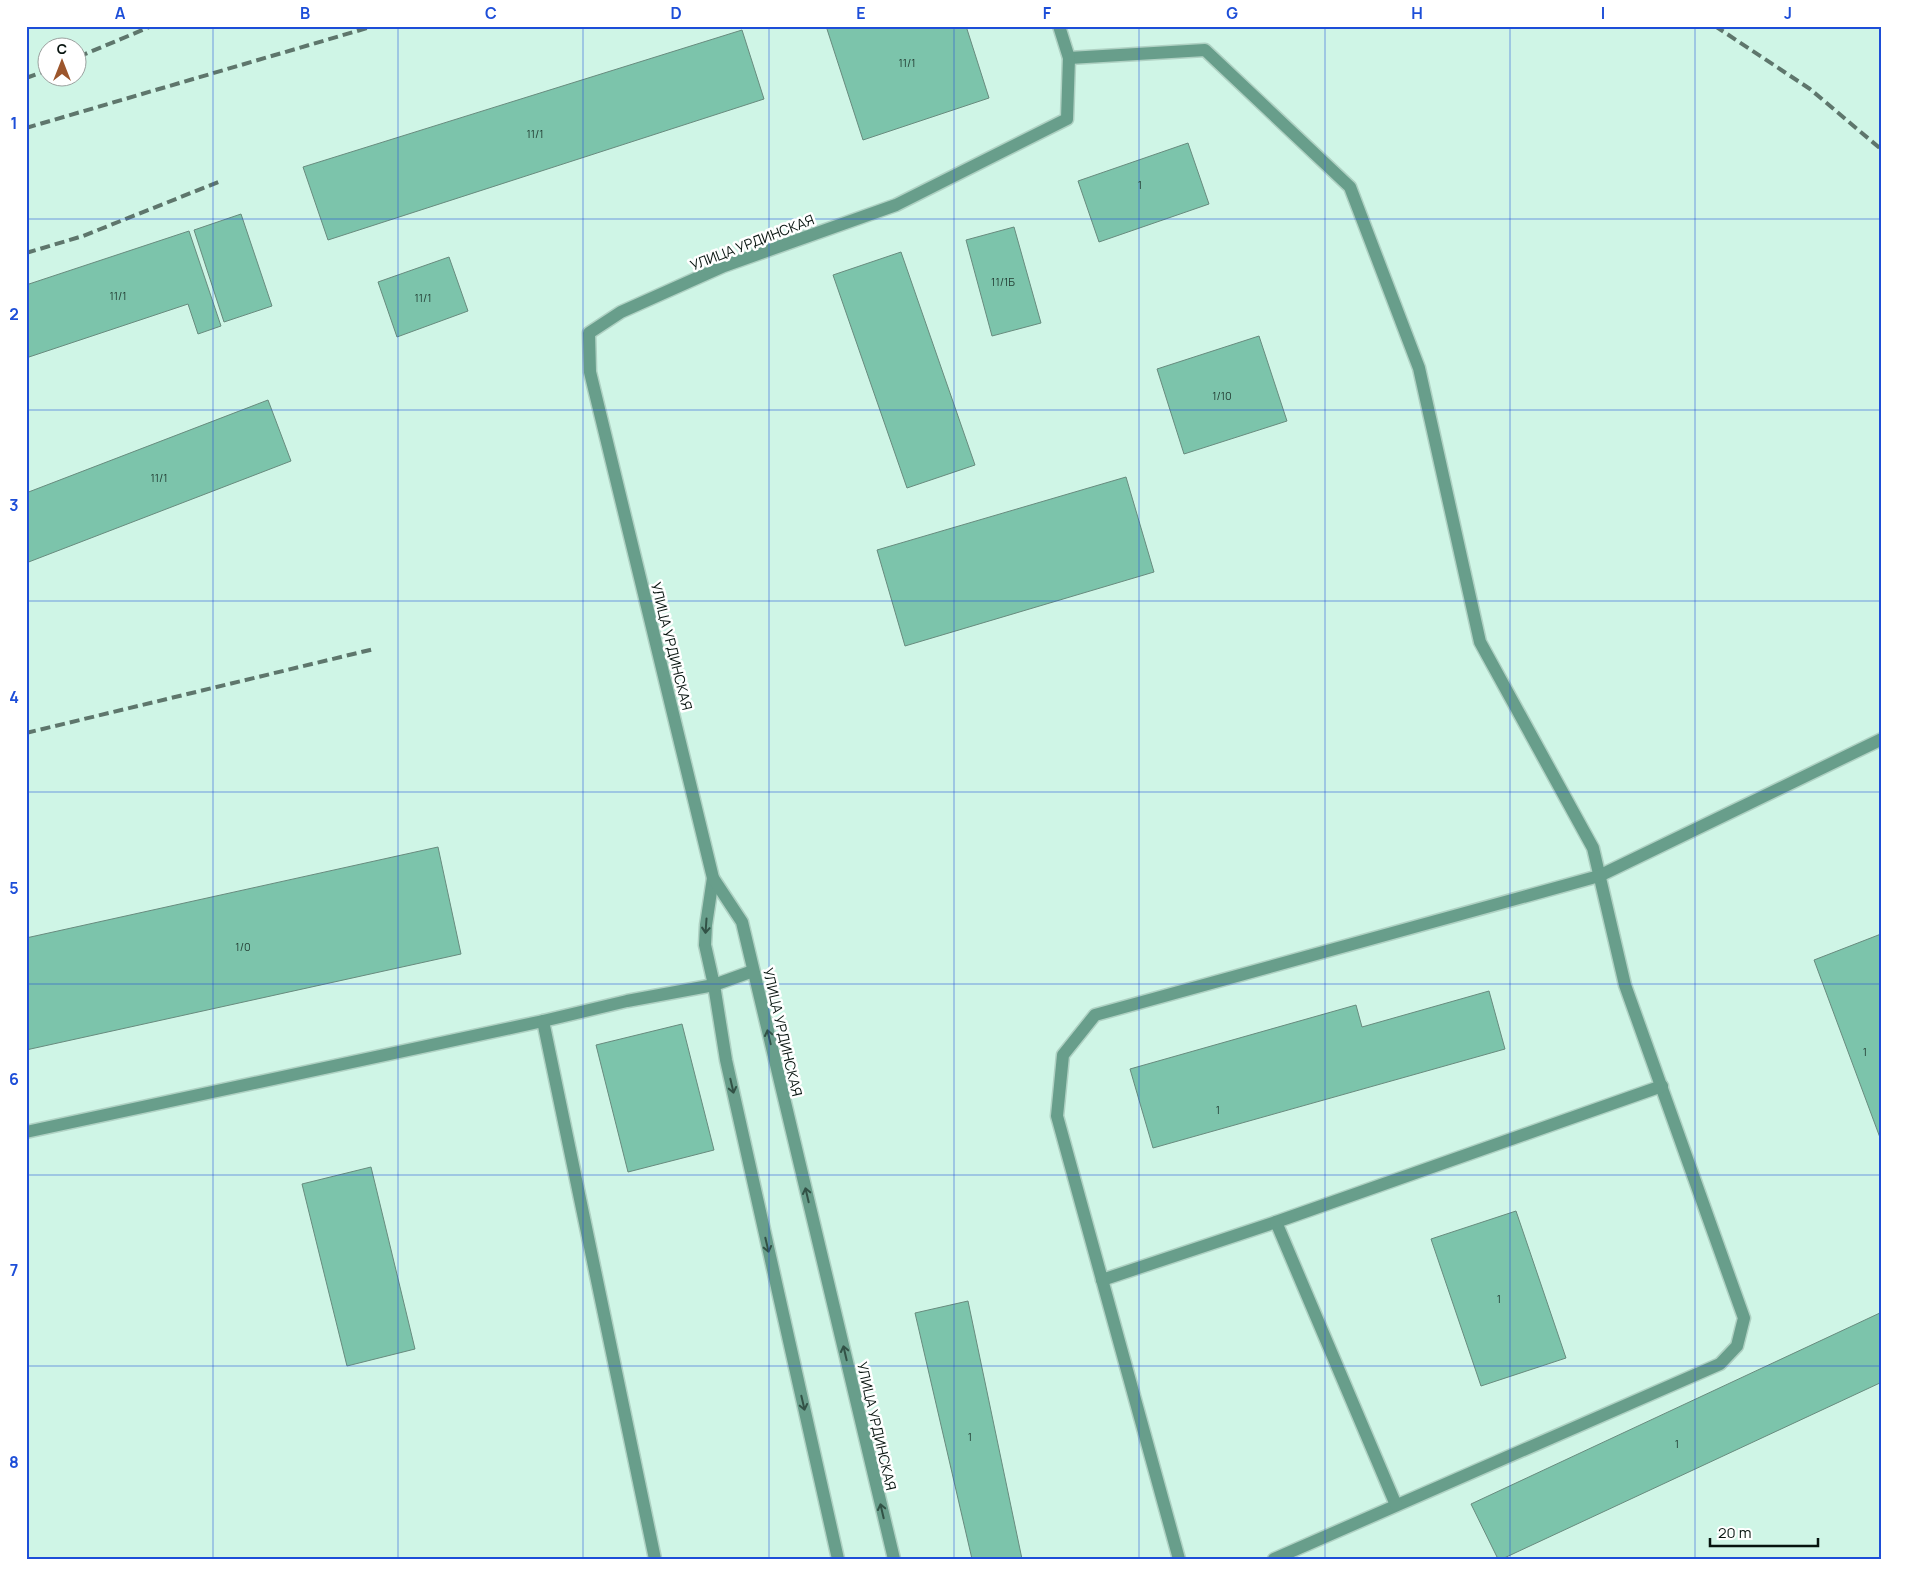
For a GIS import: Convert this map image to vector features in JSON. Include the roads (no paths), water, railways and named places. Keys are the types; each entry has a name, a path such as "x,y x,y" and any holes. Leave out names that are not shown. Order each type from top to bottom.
{"street":[{"name":"УЛИЦА УРДИНСКАЯ","path":"894,1559 742,922 712,878 590,372 589,333 621,312 724,266 896,205 1066,119 1069,58 1058,26"},
{"path":"1069,58 1205,50 1350,187 1419,368 1480,642 1593,848 1625,985 1744,1318 1737,1346 1720,1364 1274,1559"},
{"path":"1179,1559 1057,1116 1063,1056 1095,1015 1599,876 1882,739"},
{"path":"712,878 705,944 714,985 726,1060 838,1559"},
{"path":"26,1132 627,1002 714,985 753,972"},
{"path":"543,1021 655,1559"},
{"path":"1102,1280 1276,1222 1662,1086"},
{"path":"1276,1222 1396,1505"}],"railway":[{"path":"88,53 152,26"},
{"path":"26,128 374,26"},
{"path":"1715,26 1810,89 1882,150"},
{"path":"26,78 38,74"},
{"path":"26,253 83,236 221,181"},
{"path":"26,733 374,649"}]}
